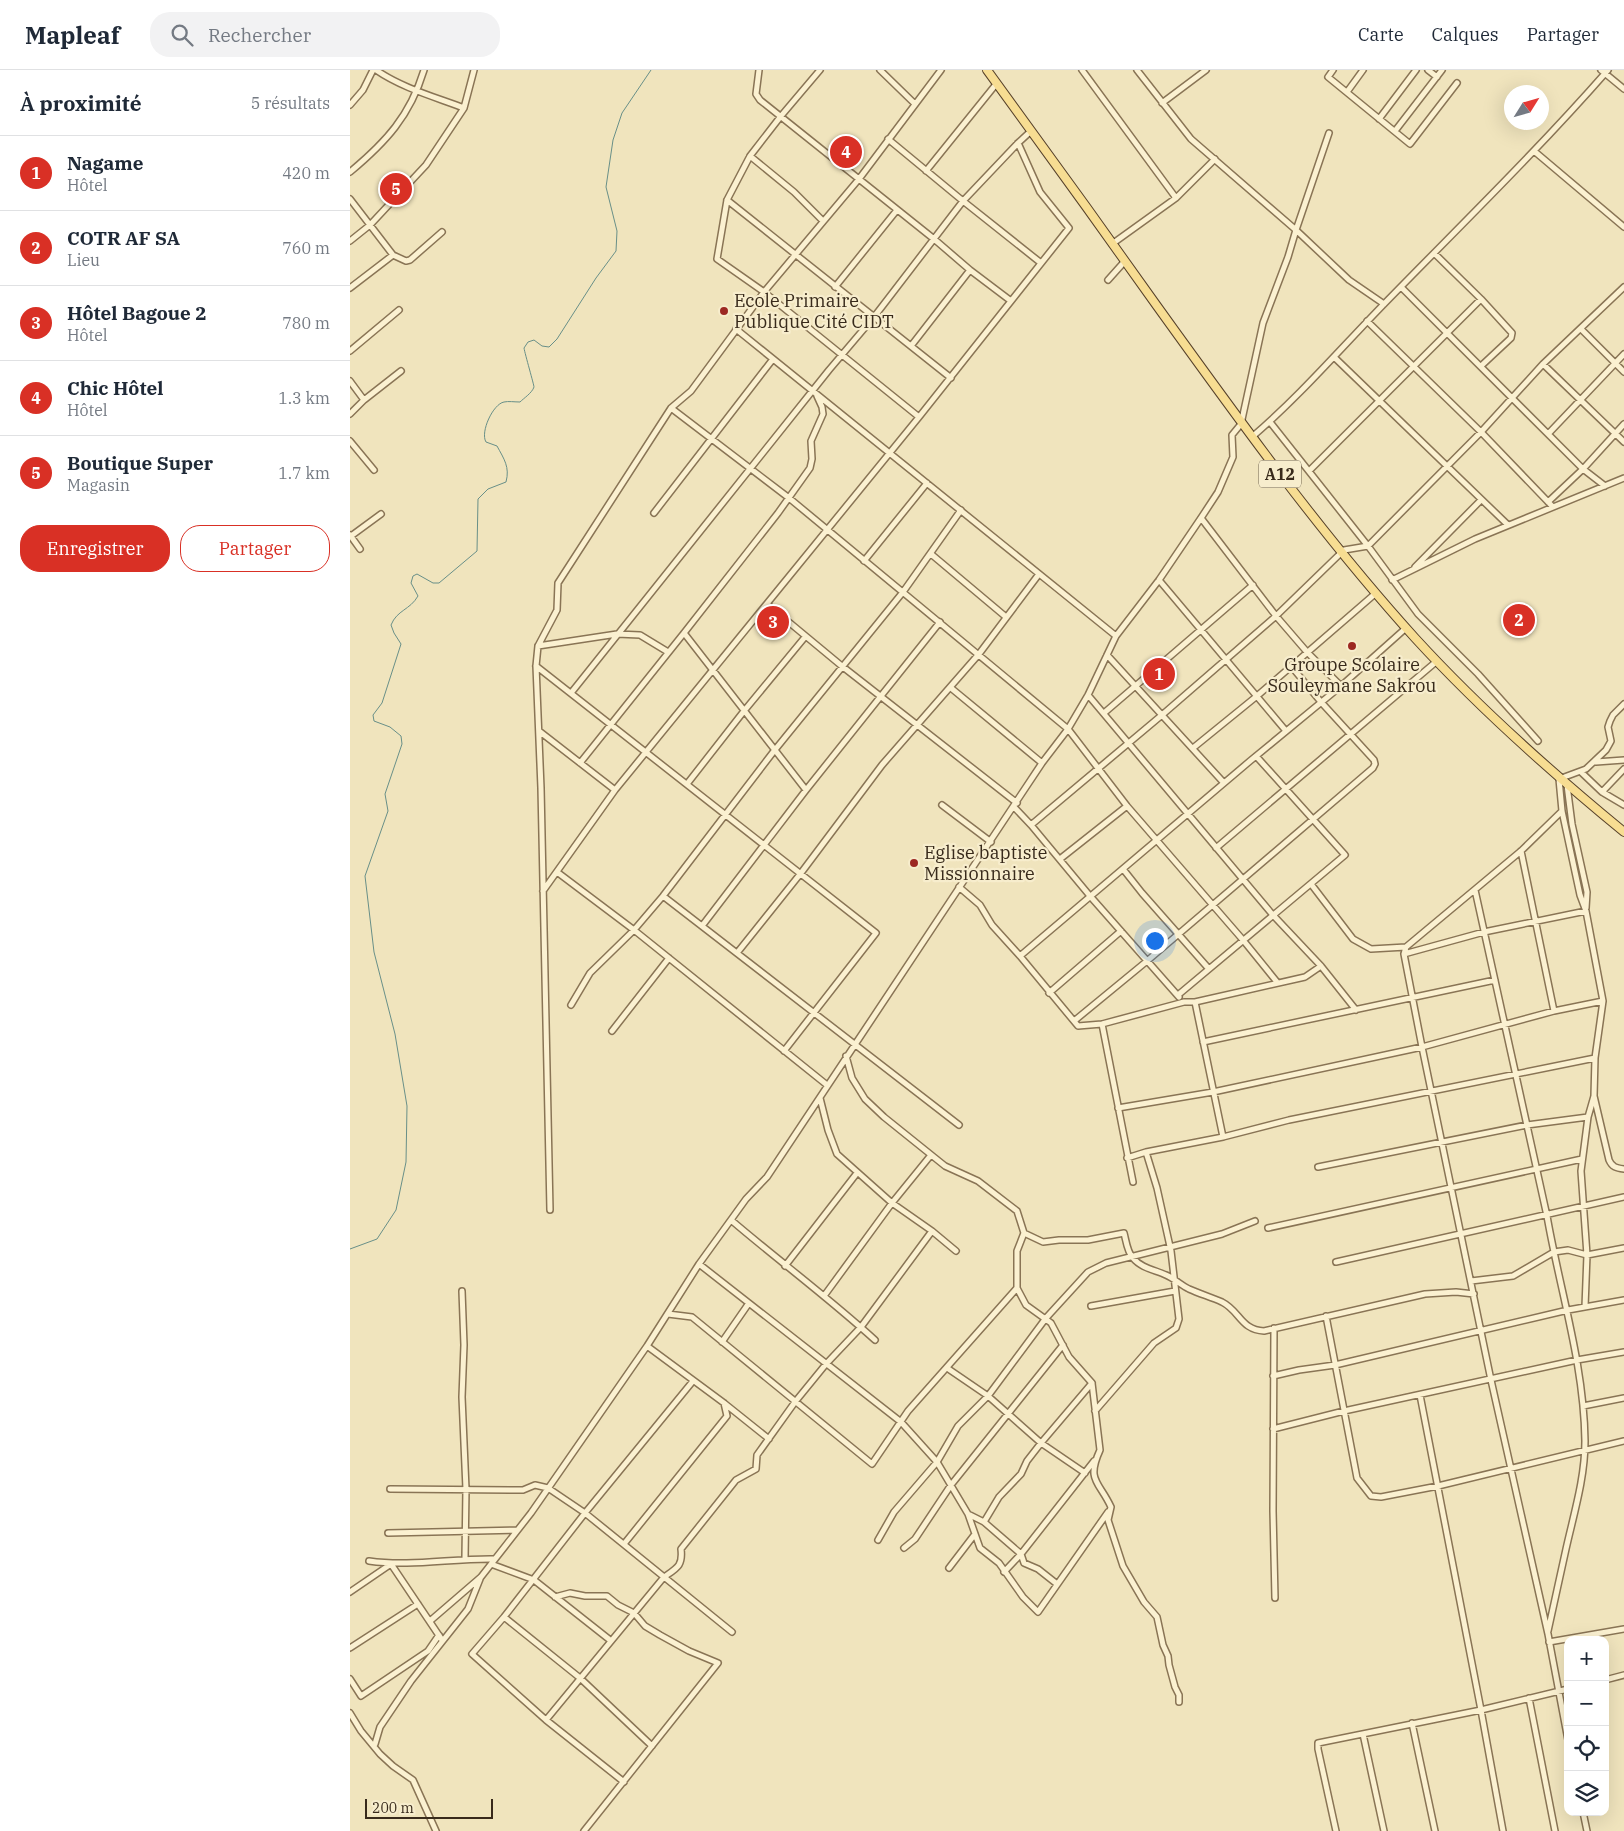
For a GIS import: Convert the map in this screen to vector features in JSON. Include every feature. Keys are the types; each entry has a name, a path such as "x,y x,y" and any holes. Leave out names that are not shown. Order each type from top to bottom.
{"main road":[{"name":"A12","path":"987,70 1241,424 1342,553 1437,661 1559,779 1624,832"}],"street":[{"path":"350,105 363,90 374,70 418,91 464,108"},
{"path":"350,172 381,145 408,110 418,91 424,70"},
{"path":"350,241 370,225 426,165 464,108 474,70"},
{"path":"759,70 756,94 760,100 970,270 1011,300"},
{"path":"820,70 750,156 727,200 717,259 764,292 919,417"},
{"path":"880,70 915,104"},
{"path":"550,1210 536,666 538,646 557,610 558,583 671,408 691,391 736,328 859,179 940,70"},
{"path":"1082,70 1176,198"},
{"path":"1137,70 1191,139 1296,230 1349,280 1384,304"},
{"path":"1162,102 1206,70"},
{"path":"1333,70 1328,77 1410,144 1457,83"},
{"path":"1347,92 1363,70"},
{"path":"1379,119 1416,70"},
{"path":"1428,70 1437,77"},
{"path":"1395,132 1442,70"},
{"path":"1252,437 1270,422 1534,151 1605,71 1624,89"},
{"path":"926,171 996,83"},
{"path":"571,693 750,468 814,392 841,354 874,317 963,202 1031,131"},
{"path":"430,1621 481,1577 495,1559 548,1488 647,1346 699,1264 746,1199 767,1177 1042,763 1068,729 1088,694 1116,636 1159,580 1218,492 1233,457 1232,435 1241,424 1263,323 1288,257 1329,133"},
{"path":"888,139 963,202 1041,263"},
{"path":"543,891 615,790 951,378 1069,228 1040,192 1018,143"},
{"path":"1534,151 1624,226"},
{"path":"750,156 794,192 823,221"},
{"path":"1112,244 1176,198 1215,159"},
{"path":"350,199 393,255 406,261 410,260 442,232"},
{"path":"727,200 951,378"},
{"path":"835,287 897,210"},
{"path":"1434,253 1481,299 1512,333 1513,336 1481,366"},
{"path":"350,288 393,255"},
{"path":"1108,280 1125,261"},
{"path":"911,346 970,270"},
{"path":"1401,287 1583,469 1605,486"},
{"path":"1031,825 1276,616 1344,550 1368,546 1481,432 1543,364 1624,287"},
{"path":"1309,471 1481,299"},
{"path":"350,351 399,310"},
{"path":"1367,321 1481,432 1550,504"},
{"path":"736,328 1116,636"},
{"path":"1580,329 1624,372"},
{"path":"1549,433 1624,354"},
{"path":"1334,357 1508,525"},
{"path":"654,513 773,358"},
{"path":"1543,364 1624,442"},
{"path":"350,414 400,371"},
{"path":"350,382 364,400"},
{"path":"580,763 684,633 789,498 810,468 812,463 811,442 823,414 822,407 814,392"},
{"path":"671,408 789,498 1068,729 1127,806 1277,982"},
{"path":"1270,422 1368,546 1418,614 1478,674 1538,741"},
{"path":"1550,504 1624,424"},
{"path":"350,441 374,470"},
{"path":"1392,580 1550,504 1624,478"},
{"path":"864,560 927,483"},
{"path":"1410,571 1481,500"},
{"path":"571,1005 590,972 634,930 663,896 774,751 903,592 961,510"},
{"path":"360,549 350,536 381,514"},
{"path":"1202,518 1276,616 1307,652 1341,686"},
{"path":"931,554 1006,617"},
{"path":"737,953 800,874 882,765 979,654 1039,574"},
{"path":"1159,580 1286,731"},
{"path":"1104,713 1253,584"},
{"path":"1193,748 1257,696 1376,593"},
{"path":"767,604 842,667 918,724 1015,805 1090,896 1184,1002"},
{"path":"702,926 806,790 940,622"},
{"path":"1020,956 1341,686 1406,628"},
{"path":"684,633 806,790"},
{"path":"538,646 617,634 640,635 668,652"},
{"path":"687,784 805,637"},
{"path":"1107,655 1224,783"},
{"path":"1216,848 1437,661"},
{"path":"536,666 876,933 784,1051"},
{"path":"1074,1021 1147,961 1375,764 1374,760 1291,666"},
{"path":"950,688 1042,763"},
{"path":"1088,694 1242,879 1320,966 1356,1010"},
{"path":"1624,704 1610,721 1608,727 1611,741 1610,746 1595,762 1581,772 1559,779 1562,811 1580,895 1586,910 1603,1001 1595,1058 1594,1096 1608,1160 1611,1165 1624,1169"},
{"path":"539,731 615,790"},
{"path":"1178,996 1272,914 1345,855 1314,818 1256,756"},
{"path":"1595,762 1624,760"},
{"path":"1602,792 1624,769"},
{"path":"1581,772 1602,792 1624,805"},
{"path":"1567,785 1572,824 1587,892 1586,910"},
{"path":"942,805 991,842"},
{"path":"1060,859 1127,806"},
{"path":"1311,884 1353,939 1371,949 1406,946 1475,890 1562,811"},
{"path":"1520,851 1554,1011"},
{"path":"1123,869 1210,969"},
{"path":"557,872 634,930 827,1085"},
{"path":"959,887 980,905 992,925 1078,1026 1102,1024 1184,1002 1195,1002 1305,977 1320,966"},
{"path":"1475,890 1568,1310 1583,1406 1583,1477 1548,1634"},
{"path":"663,896 959,1125"},
{"path":"1404,954 1484,932 1586,910"},
{"path":"1049,992 1121,931"},
{"path":"1406,946 1404,954 1422,1047 1491,1380 1548,1634 1565,1726"},
{"path":"612,1031 669,958"},
{"path":"1203,1042 1495,980"},
{"path":"1118,1108 1213,1092 1422,1047 1554,1011 1603,1001"},
{"path":"1195,1002 1222,1137"},
{"path":"1102,1024 1133,1182"},
{"path":"846,1056 852,1078 865,1099 884,1117 945,1166 978,1180 1017,1211 1024,1233 1017,1251 1017,1288 1026,1305 1051,1323 1069,1357 1092,1383 1100,1450 1093,1474 1111,1507 1108,1520 1123,1566 1144,1602 1157,1617 1163,1645 1168,1656 1168,1666 1179,1695 1179,1702"},
{"path":"1128,1158 1146,1152 1222,1137 1289,1120 1595,1058"},
{"path":"1585,1307 1588,1255 1581,1171 1588,1117 1594,1096"},
{"path":"820,1098 828,1130 837,1154 892,1203 932,1231 956,1251"},
{"path":"1318,1167 1527,1125 1588,1117"},
{"path":"1095,1410 1154,1344 1176,1328 1179,1319 1170,1248 1157,1188 1146,1152"},
{"path":"824,1296 892,1203 931,1155"},
{"path":"1268,1228 1582,1159"},
{"path":"785,1266 857,1173"},
{"path":"1336,1262 1547,1216 1624,1197"},
{"path":"731,1220 875,1340"},
{"path":"878,1540 894,1512 937,1462 958,1426 988,1396 1046,1318 1088,1272 1106,1263 1222,1234 1254,1221"},
{"path":"546,1720 610,1640 664,1577 679,1566 683,1560 681,1549 736,1480 756,1469 757,1455 795,1402 826,1364 861,1327 932,1231"},
{"path":"1024,1233 1044,1242 1088,1240 1124,1232 1132,1257 1152,1270 1231,1307 1249,1328 1264,1331 1425,1294 1456,1292 1474,1294"},
{"path":"1471,1281 1513,1276 1554,1252 1568,1250 1588,1255 1624,1248"},
{"path":"699,1264 901,1422 937,1462 968,1514 980,1548 999,1563 1023,1597 1038,1612 1111,1507"},
{"path":"668,1314 692,1317 872,1464 908,1412 1017,1288"},
{"path":"462,1291 464,1346 462,1396 466,1489 465,1558"},
{"path":"1091,1306 1175,1291"},
{"path":"1274,1376 1335,1365 1568,1310 1624,1300"},
{"path":"722,1342 749,1303"},
{"path":"1326,1316 1357,1478 1371,1496 1438,1486 1624,1441"},
{"path":"1274,1328 1273,1511 1275,1598"},
{"path":"904,1548 914,1539 951,1485 1063,1345"},
{"path":"647,1346 724,1402 769,1440"},
{"path":"1273,1429 1344,1411 1577,1360 1624,1352"},
{"path":"947,1368 988,1396 1041,1443 1085,1473"},
{"path":"624,1782 546,1720 472,1654 534,1580 585,1513 693,1381"},
{"path":"984,1522 999,1497 1021,1474 1027,1461 1041,1443 1092,1383"},
{"path":"1420,1395 1503,1831"},
{"path":"1583,1406 1624,1398"},
{"path":"624,1544 727,1416 724,1402"},
{"path":"1004,1572 1021,1554 1096,1459"},
{"path":"390,1489 523,1490 534,1485 548,1488 585,1513 732,1632"},
{"path":"968,1514 984,1522 1021,1554 1024,1563 1038,1569 1057,1584"},
{"path":"388,1533 517,1530"},
{"path":"949,1568 975,1534"},
{"path":"369,1561 391,1564 465,1558 495,1559"},
{"path":"350,1592 391,1564"},
{"path":"391,1564 442,1640"},
{"path":"491,1564 534,1580 610,1640"},
{"path":"373,1745 385,1720 411,1681 468,1609 481,1577"},
{"path":"555,1597 570,1592 585,1596 607,1596 634,1613 644,1626 667,1640 718,1663 584,1831"},
{"path":"350,1648 418,1604"},
{"path":"504,1617 580,1678 652,1746"},
{"path":"1549,1642 1624,1629"},
{"path":"350,1680 361,1696 428,1651 439,1635"},
{"path":"1609,1679 1624,1675"},
{"path":"1336,1831 1318,1743 1481,1710 1564,1690"},
{"path":"1529,1698 1555,1831"},
{"path":"350,1713 380,1754 413,1780 436,1831"},
{"path":"1412,1723 1434,1831"},
{"path":"1363,1734 1384,1831"},
{"path":"1584,1816 1587,1831"}],"waterway":[{"path":"350,1249 377,1239 396,1210 406,1162 407,1106 395,1034 374,952 365,876 388,811 385,794 402,744 401,736 390,727 374,721 373,715 382,703 401,644 391,625 397,616 415,601 418,596 411,583 413,576 417,574 433,583 439,583 477,551 478,499 488,489 506,482 507,477 506,463 497,446 486,442 486,425 492,413 500,404 520,402 533,389 534,385 524,348 528,342 534,340 542,346 549,347 557,339 596,278 616,251 617,231 606,187 613,140 622,113 651,70"}],"place":[{"name":"Chic Hôtel","path":"846,152"},
{"name":"Boutique Super","path":"396,189"},
{"name":"Ecole Primaire Publique Cité CIDT","path":"724,311"},
{"name":"COTR AF SA","path":"1519,620"},
{"name":"Hôtel Bagoue 2","path":"773,622"},
{"name":"Groupe Scolaire Souleymane Sakrou","path":"1352,646"},
{"name":"Nagame","path":"1159,674"},
{"name":"Eglise baptiste Missionnaire","path":"914,863"}]}
